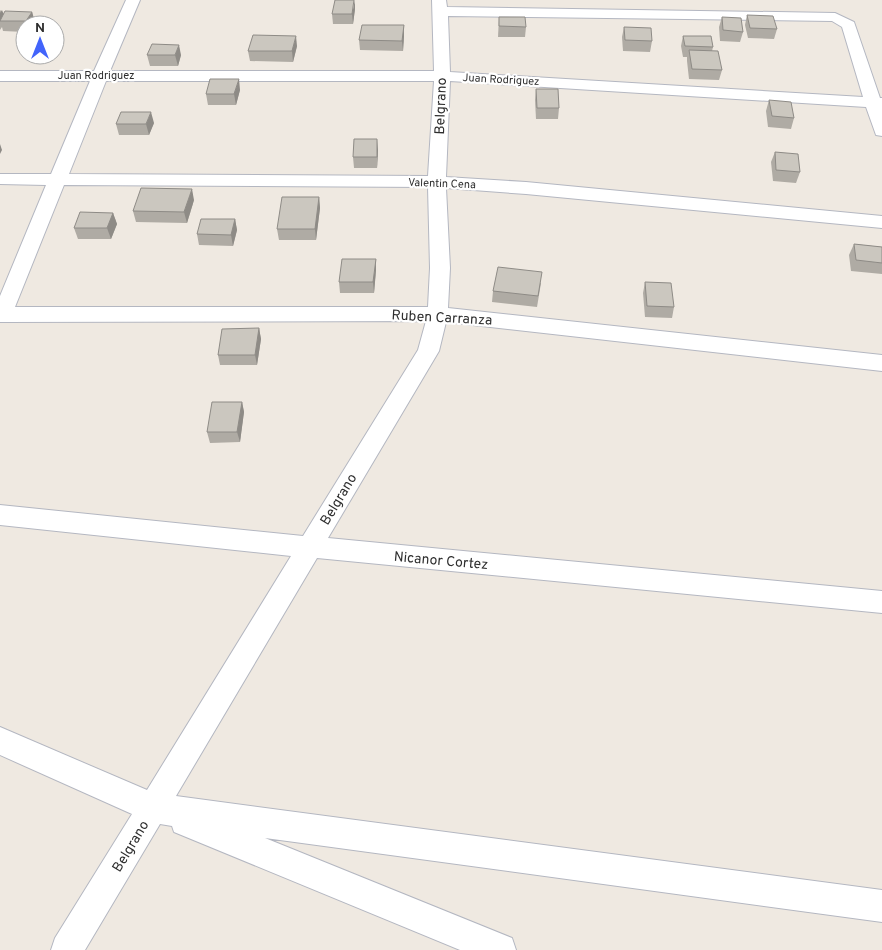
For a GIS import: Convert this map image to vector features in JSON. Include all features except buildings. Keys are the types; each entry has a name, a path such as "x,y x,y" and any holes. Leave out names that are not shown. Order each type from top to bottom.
{"street":[{"path":"0,314 9,299 100,75 133,0"},
{"path":"440,6 835,17 850,25 878,103 882,131"},
{"name":"Belgrano","path":"67,950 308,547 428,351 434,337 439,314 437,182 442,76 440,6"},
{"name":"Juan Rodriguez","path":"0,76 442,76 878,103"},
{"name":"Valentin Cena","path":"0,179 437,182 526,188 882,222"},
{"name":"Ruben Carranza","path":"0,314 439,314 882,363"},
{"name":"Nicanor Cortez","path":"0,515 308,547 882,602"},
{"path":"0,742 153,808 500,950"},
{"path":"153,808 882,906"}]}
